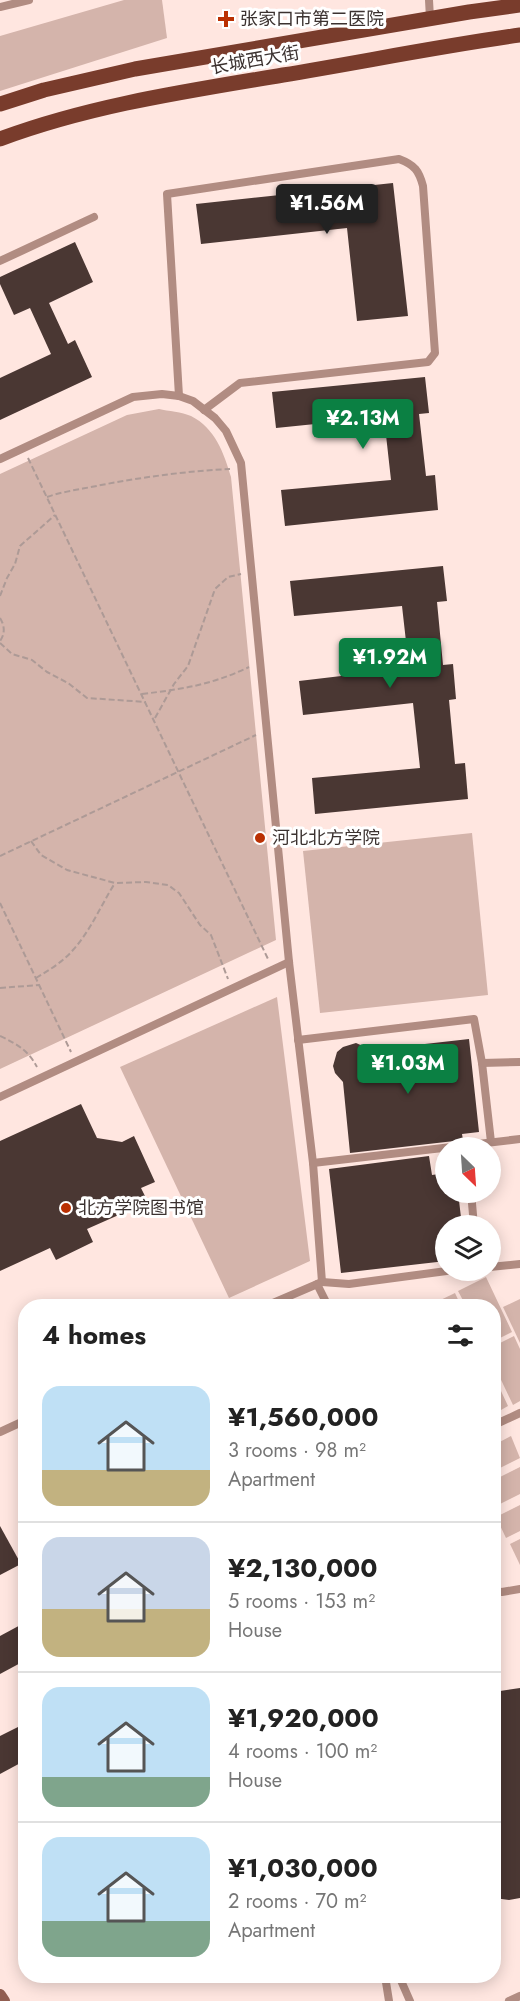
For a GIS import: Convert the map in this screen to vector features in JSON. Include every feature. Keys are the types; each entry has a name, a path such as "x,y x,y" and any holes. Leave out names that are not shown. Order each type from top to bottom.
{"main road":[{"name":"长城西大街","path":"0,104 44,90 135,69 430,18 520,5"},
{"name":"长城西大街","path":"0,139 22,131 144,99 520,35"},
{"path":"0,1995 4,2001"}],"lane":[{"path":"0,7 29,0"},
{"path":"429,0 430,18"},
{"path":"179,396 167,194 399,159 413,164 420,173 423,186 435,353 428,362 240,383 204,410"},
{"path":"0,261 94,217"},
{"path":"0,459 133,397 162,394 193,401 215,418 235,446 242,468 289,962 313,1163 320,1283 326,1299"},
{"path":"0,1097 289,962"},
{"path":"298,1040 474,1019 482,1063 490,1137"},
{"path":"482,1063 520,1062"},
{"path":"501,1141 520,1139"},
{"path":"313,1163 435,1149"},
{"path":"501,1265 520,1264"},
{"path":"285,1299 320,1283 349,1284 435,1273"},
{"path":"501,1422 520,1413"},
{"path":"0,1432 18,1424"},
{"path":"501,1592 520,1589"},
{"path":"386,1983 389,2001"},
{"path":"402,1983 410,2001"},
{"path":"509,2001 520,1996"}],"path":[{"path":"23,448 180,771 273,969"},
{"path":"46,497 129,480 242,468"},
{"path":"0,596 15,564 20,546 55,515"},
{"path":"154,719 174,684 188,666 214,589 228,578 252,572"},
{"path":"0,618 4,632 0,642 12,654 32,660 87,698 146,702"},
{"path":"142,694 190,688 226,678 261,662"},
{"path":"0,856 267,730"},
{"path":"32,841 41,855 67,870 115,883 146,882 168,885 179,893 200,925 211,935 232,988"},
{"path":"36,978 55,967 72,952 88,930 115,883"},
{"path":"0,903 76,1062"},
{"path":"0,988 39,985"},
{"path":"0,1036 15,1043 30,1055 43,1077"}],"shaded area":[{"path":"124,0 162,0 167,38 0,91 0,36"},
{"path":"159,409 191,416 206,427 222,450 231,477 276,940 0,1069 0,474 127,415"},
{"path":"472,833 488,995 320,1013 303,851"},
{"path":"277,997 310,1261 229,1298 120,1067"},
{"path":"478,1281 488,1281 496,1299 462,1299 458,1291"},
{"path":"455,1293 458,1299 443,1299"},
{"path":"520,1299 520,1343 503,1307"},
{"path":"501,1309 512,1332 501,1338"},
{"path":"514,1336 520,1349 520,1401 513,1405 501,1380 501,1342"},
{"path":"501,1391 508,1406 501,1410"},
{"path":"511,1436 520,1458 501,1468 501,1441"},
{"path":"520,1467 520,1494 501,1504 501,1476"},
{"path":"520,1505 520,1531 506,1538 501,1528 501,1514"},
{"path":"520,1539 520,1565 510,1544"}],"building":[{"path":"393,183 408,316 357,321 347,228 201,244 196,204"},
{"path":"75,242 93,282 49,303 68,344 75,340 92,377 0,420 0,378 51,354 30,308 14,315 0,284 0,277"},
{"path":"425,377 429,413 419,414 426,476 435,475 438,510 285,526 281,490 391,480 384,417 276,428 272,392"},
{"path":"443,566 447,601 437,602 443,665 453,664 456,699 449,700 455,764 465,763 468,799 315,814 312,778 420,768 413,703 303,715 299,681 409,668 402,606 294,616 290,581"},
{"path":"469,1039 479,1132 462,1134 462,1137 435,1137 435,1143 350,1153 343,1082 335,1073 333,1066 337,1052 343,1047 356,1043 372,1050"},
{"path":"81,1104 97,1138 122,1142 134,1136 155,1182 141,1188 148,1202 87,1229 93,1242 56,1260 50,1248 0,1271 0,1141"},
{"path":"429,1156 432,1175 435,1175 435,1203 459,1203 461,1215 435,1215 435,1262 341,1273 329,1169"},
{"path":"0,1526 18,1559 18,1566 0,1575"},
{"path":"18,1626 18,1664 0,1674 0,1636"},
{"path":"520,1688 520,1898 509,1900 501,1899 501,1691"},
{"path":"18,1727 18,1764 0,1774 0,1736"}],"place":[{"name":"张家口市第二医院","path":"226,19"},
{"name":"河北北方学院","path":"260,838"},
{"name":"北方学院图书馆","path":"66,1208"}]}
